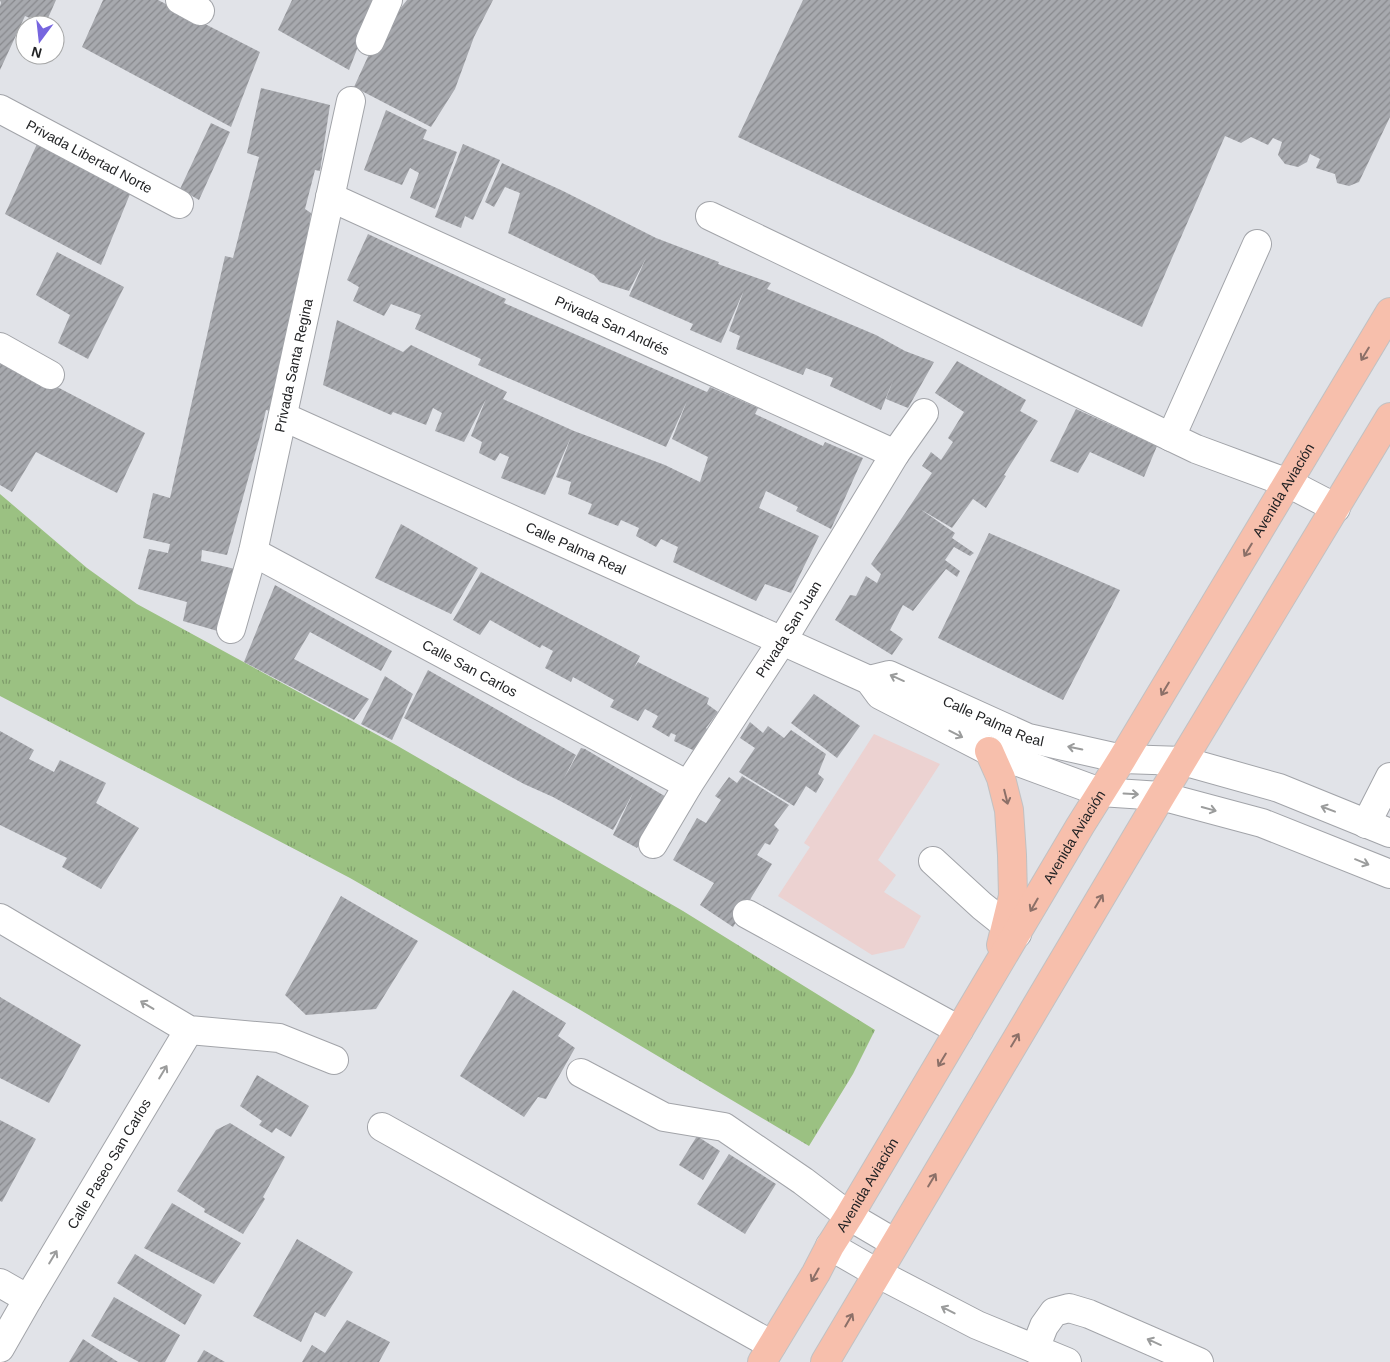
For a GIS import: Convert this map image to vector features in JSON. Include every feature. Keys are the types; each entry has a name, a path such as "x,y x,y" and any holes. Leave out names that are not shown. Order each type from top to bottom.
{"main road":[{"name":"Avenida Aviación","path":"767,1354 995,972 1011,929 1122,759 1390,312"},
{"path":"825,1362 894,1243 1390,416"},
{"path":"989,751 1001,778 1009,810 1013,896 1011,929"}],"street":[{"path":"370,41 388,0"},
{"name":"Privada Santa Regina","path":"231,629 253,552 284,417 351,101"},
{"name":"Privada Libertad Norte","path":"0,109 180,204"},
{"name":"Privada San Andrés","path":"330,197 895,454"},
{"path":"710,216 1196,449 1288,484 1336,508"},
{"path":"1171,437 1257,244"},
{"path":"0,347 50,375"},
{"name":"Privada San Juan","path":"652,844 688,785 782,641 895,454 924,413"},
{"name":"Calle Palma Real","path":"284,417 869,680 880,695 989,751 1100,792 1161,796 1262,823 1390,874"},
{"name":"Calle San Carlos","path":"253,552 688,785"},
{"name":"Calle Palma Real","path":"869,680 889,675 1028,738 1122,759 1183,761 1279,788 1378,828"},
{"path":"989,751 1001,726"},
{"path":"1378,828 1390,777"},
{"path":"934,861 982,906 1011,929"},
{"path":"747,914 960,1030"},
{"path":"0,918 189,1030 279,1038 334,1060"},
{"name":"Calle Paseo San Carlos","path":"0,1348 189,1030"},
{"path":"581,1073 664,1117 724,1127 804,1181 849,1216 894,1243"},
{"path":"382,1127 767,1354"},
{"path":"830,1246 877,1273 977,1325 1067,1362"},
{"path":"0,1283 28,1298"},
{"path":"1035,1349 1044,1326 1054,1312 1070,1308 1089,1314 1198,1362"}],"shaded area":[{"path":"874,734 940,764 878,860 896,875 884,892 921,916 904,948 872,955 778,896 810,847 804,843"}],"green space":[{"path":"0,494 87,568 137,604 396,745 683,911 875,1030 853,1074 809,1146 577,1008 350,878 0,696"}],"building":[{"path":"0,0 56,0 49,15 15,15 15,38 0,70 0,6"},
{"path":"103,0 158,0 260,52 231,127 82,47"},
{"path":"292,0 376,0 349,70 278,30"},
{"path":"407,0 493,0 474,37 455,89 431,127 354,87 376,39"},
{"path":"803,0 1390,0 1390,117 1359,182 1349,186 1337,183 1335,174 1316,168 1320,159 1310,154 1307,162 1298,167 1285,164 1278,155 1282,142 1273,138 1268,145 1251,137 1241,143 1225,136 1142,327 738,137"},
{"path":"261,88 330,105 320,171 315,170 305,209 311,213 303,274 278,413 266,410 227,555 202,550 201,561 235,569 221,632 183,621 187,602 138,589 149,549 168,553 170,544 143,538 153,493 170,498 225,256 233,258 259,157 247,153"},
{"path":"386,110 427,130 423,139 457,152 435,209 410,198 419,173 410,168 402,185 364,170"},
{"path":"211,123 230,132 199,200 180,189"},
{"path":"37,144 130,194 101,265 5,214"},
{"path":"463,144 500,160 473,220 465,216 461,228 435,217"},
{"path":"502,163 563,191 656,238 719,262 718,264 771,283 767,289 876,335 905,351 934,362 908,408 886,399 894,378 881,410 830,386 833,378 806,368 803,375 736,349 740,336 729,331 744,290 721,343 690,330 693,324 629,296 646,258 629,291 600,282 594,275 508,233 520,193 505,187 494,207 485,202"},
{"path":"368,234 506,299 504,303 707,392 710,387 758,408 755,414 823,446 825,442 863,458 831,529 796,511 798,507 766,491 759,508 819,536 791,593 765,584 756,601 673,562 678,547 661,539 656,547 636,536 639,528 621,520 618,526 588,514 592,504 568,494 571,482 556,477 571,437 545,495 501,478 509,457 500,453 495,461 479,453 482,442 471,436 486,399 464,442 435,431 442,413 433,408 426,425 393,412 391,415 323,385 337,320 403,352 411,345 507,392 503,399 574,431 665,465 700,482 708,457 672,439 687,401 666,447 478,365 481,359 415,329 421,315 391,304 384,316 353,301 359,287 347,280"},
{"path":"57,252 124,287 88,359 58,343 70,315 36,295"},
{"path":"0,357 145,433 117,493 36,452 12,492 0,485"},
{"path":"957,361 1026,400 1020,411 1038,421 986,508 973,499 952,528 920,509 955,533 952,538 974,553 970,556 954,547 945,560 960,571 957,577 946,569 913,611 903,605 890,630 903,639 892,655 835,620 850,595 856,596 866,576 877,583 881,574 871,564 932,473 922,466 931,452 941,460 953,442 948,438 964,412 935,393"},
{"path":"1076,409 1157,446 1144,477 1090,452 1078,473 1050,461"},
{"path":"401,524 478,568 451,614 375,578"},
{"path":"989,533 1120,590 1063,700 938,638"},
{"path":"481,572 640,656 634,668 638,662 709,698 707,704 718,712 706,728 710,732 697,752 674,741 676,735 671,733 669,737 652,727 658,716 645,709 638,721 610,707 614,700 573,677 571,682 545,668 553,651 542,645 540,648 490,620 480,635 453,620"},
{"path":"275,585 392,651 381,671 310,632 294,659 369,699 354,720 244,662"},
{"path":"428,670 576,755 563,780 581,748 668,798 637,848 613,835 633,793 613,830 404,718"},
{"path":"385,676 413,694 392,740 361,724"},
{"path":"814,694 860,726 837,758 791,723"},
{"path":"750,722 763,733 768,726 784,738 791,730 826,754 818,774 824,779 816,793 806,786 794,806 739,772 755,748 740,738"},
{"path":"0,731 34,750 29,759 54,772 60,760 106,783 96,803 139,828 101,889 62,867 67,858 0,825"},
{"path":"742,776 789,805 774,825 779,830 770,845 765,843 757,855 772,864 733,927 700,905 714,883 673,860 697,818 706,823 721,800 715,796 729,777 737,783"},
{"path":"341,896 418,941 376,1009 306,1015 285,995"},
{"path":"513,990 566,1023 558,1036 575,1048 546,1099 538,1097 524,1117 460,1076"},
{"path":"0,997 81,1045 49,1103 0,1078"},
{"path":"257,1075 309,1106 291,1137 276,1128 272,1133 259,1125 262,1121 240,1106"},
{"path":"0,1120 36,1139 2,1202 0,1201"},
{"path":"230,1123 285,1157 263,1197 265,1199 243,1234 204,1212 205,1209 177,1191 216,1130"},
{"path":"697,1136 720,1151 703,1180 679,1165"},
{"path":"729,1154 776,1184 745,1234 697,1204"},
{"path":"172,1203 241,1243 214,1284 144,1248"},
{"path":"297,1239 353,1272 325,1317 315,1312 301,1342 253,1316"},
{"path":"135,1254 202,1295 185,1325 117,1283"},
{"path":"114,1297 180,1335 165,1362 139,1362 91,1336"},
{"path":"347,1320 390,1342 379,1362 302,1362 312,1345 325,1353"},
{"path":"83,1339 118,1362 69,1362"},
{"path":"204,1350 225,1362 197,1362"}]}
